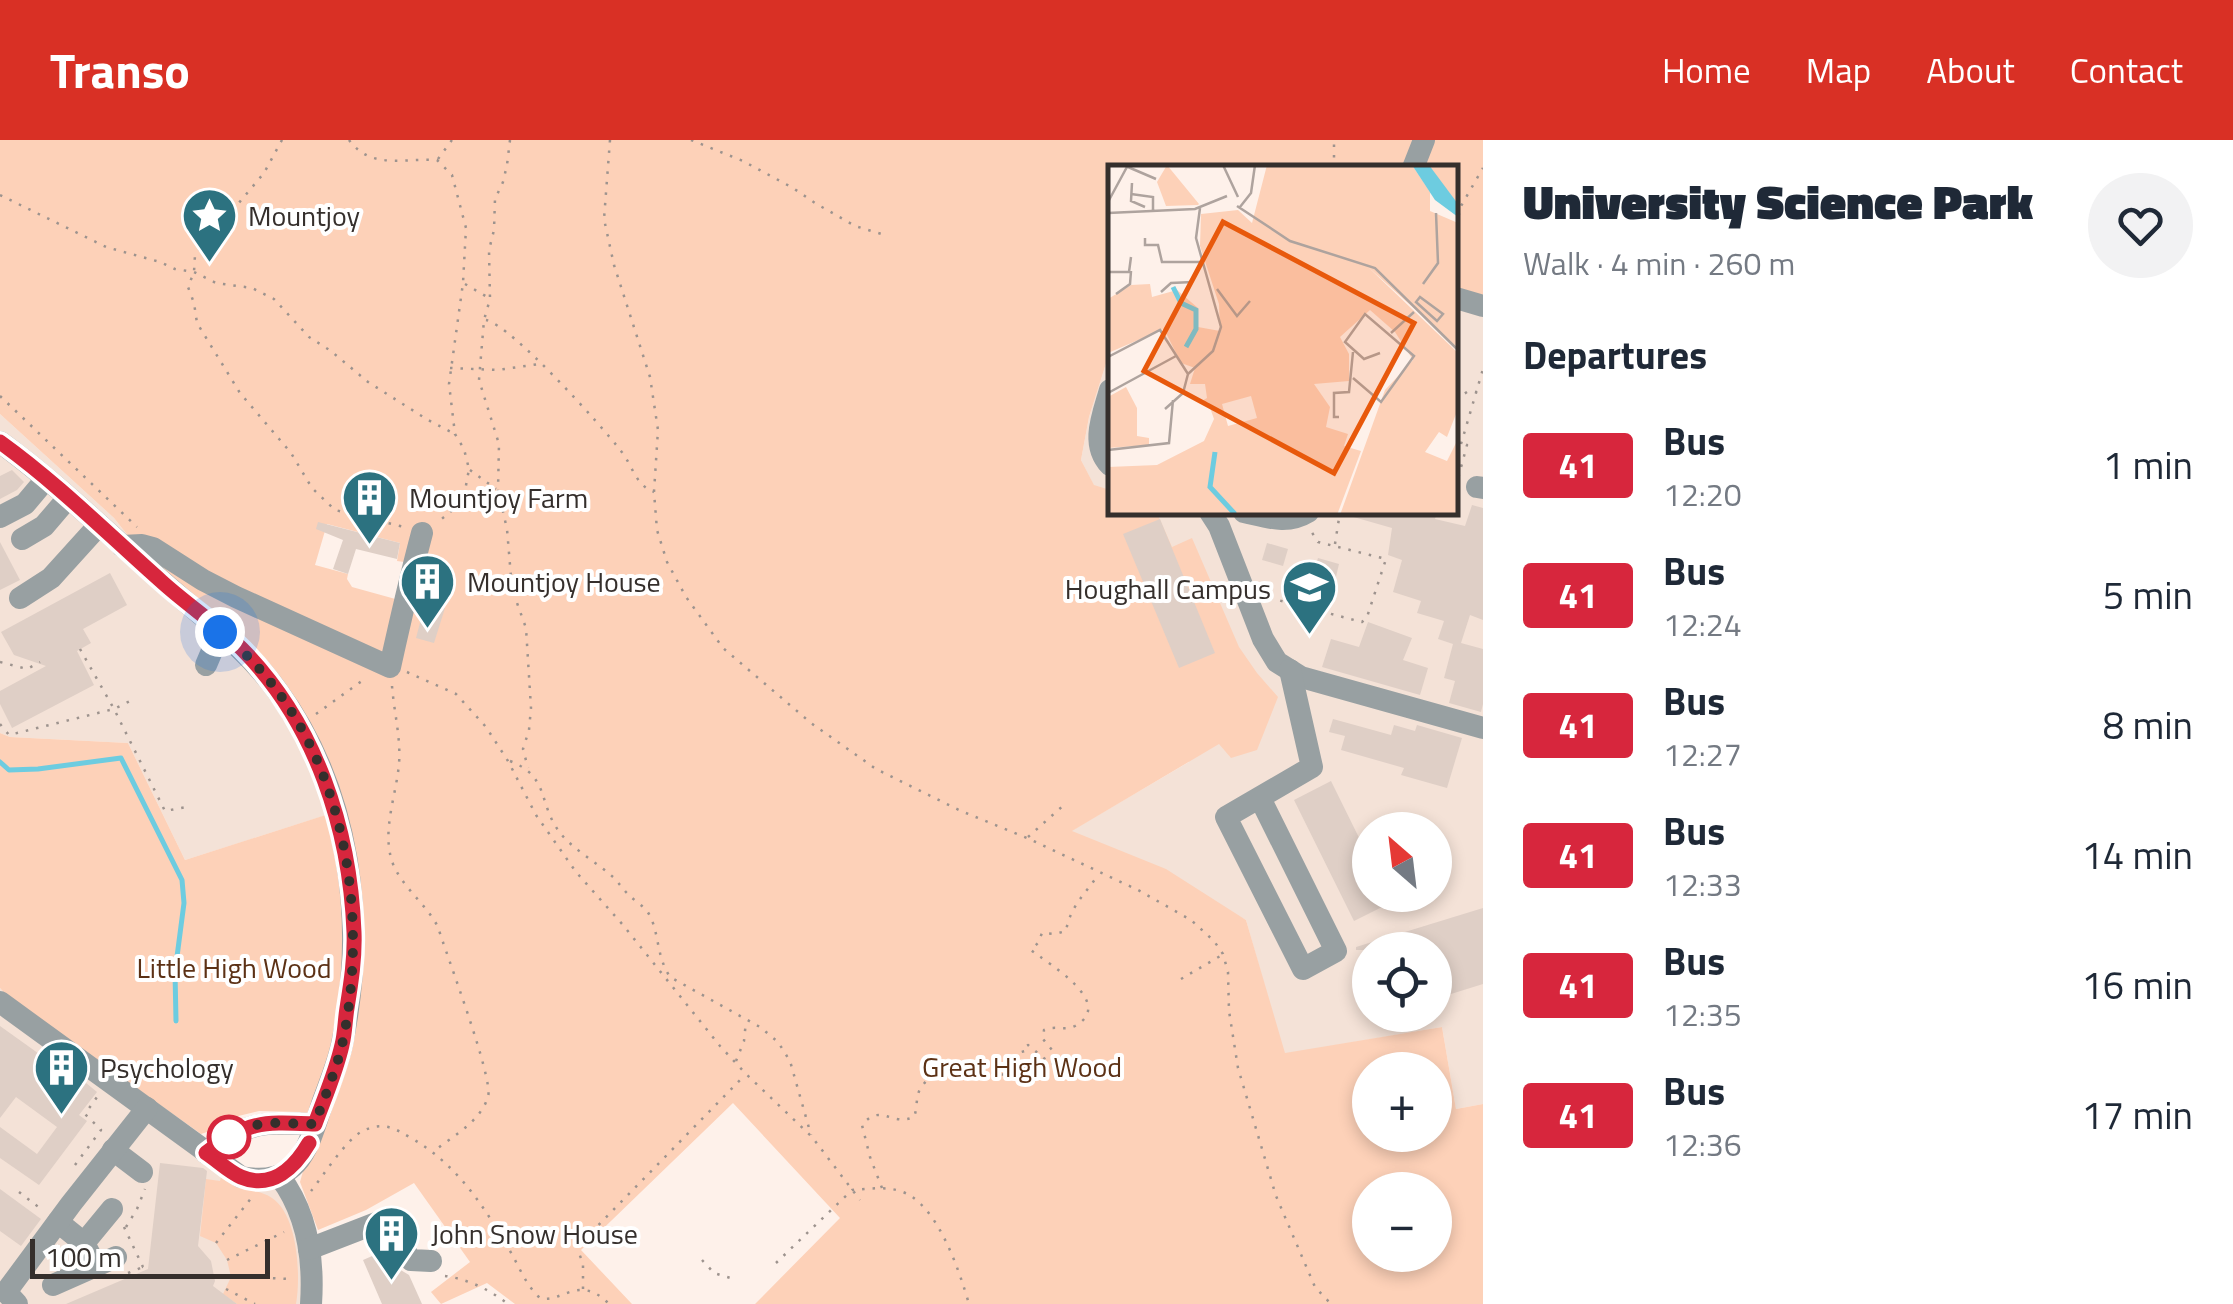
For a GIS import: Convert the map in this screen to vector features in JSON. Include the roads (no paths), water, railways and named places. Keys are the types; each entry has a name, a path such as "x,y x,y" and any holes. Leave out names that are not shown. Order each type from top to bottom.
{"lane":[{"path":"1415,165 1424,140"},
{"path":"1458,299 1483,306"},
{"path":"1108,397 1098,433 1108,463"},
{"path":"2,446 46,479 241,648 276,688 326,783 348,865 354,934 342,1046 309,1143 299,1160 271,1179"},
{"path":"0,518 25,504 46,479"},
{"path":"22,539 44,526 68,498"},
{"path":"1212,515 1277,662 1301,678 1483,728"},
{"path":"1258,515 1281,520 1303,515"},
{"path":"11,603 51,578 99,525"},
{"path":"122,546 153,548 236,598 386,665 400,626 422,534"},
{"path":"206,665 220,632"},
{"path":"1260,798 1336,951 1303,969 1226,817 1312,768 1290,670"},
{"path":"0,1002 241,1177 271,1179 290,1190 309,1248 310,1304"},
{"path":"17,1304 6,1292 146,1108"},
{"path":"206,1153 248,1126 315,1124"},
{"path":"114,1150 142,1172"},
{"path":"84,1244 115,1217"},
{"path":"309,1248 384,1220 411,1260 431,1261"},
{"path":"52,1285 106,1262 58,1222"}],"waterway":[{"path":"0,762 9,770 121,758 182,880 184,903 175,972 176,1021"}],"place":[{"name":"Mountjoy","path":"209,264"},
{"name":"Mountjoy Farm","path":"370,546"},
{"name":"Mountjoy House","path":"428,630"},
{"name":"Houghall Campus","path":"1310,637"},
{"name":"Psychology","path":"61,1116"},
{"name":"John Snow House","path":"392,1282"}],"park label":[{"name":"Little High Wood","path":"234,967"},
{"name":"Great High Wood","path":"1022,1066"}]}
